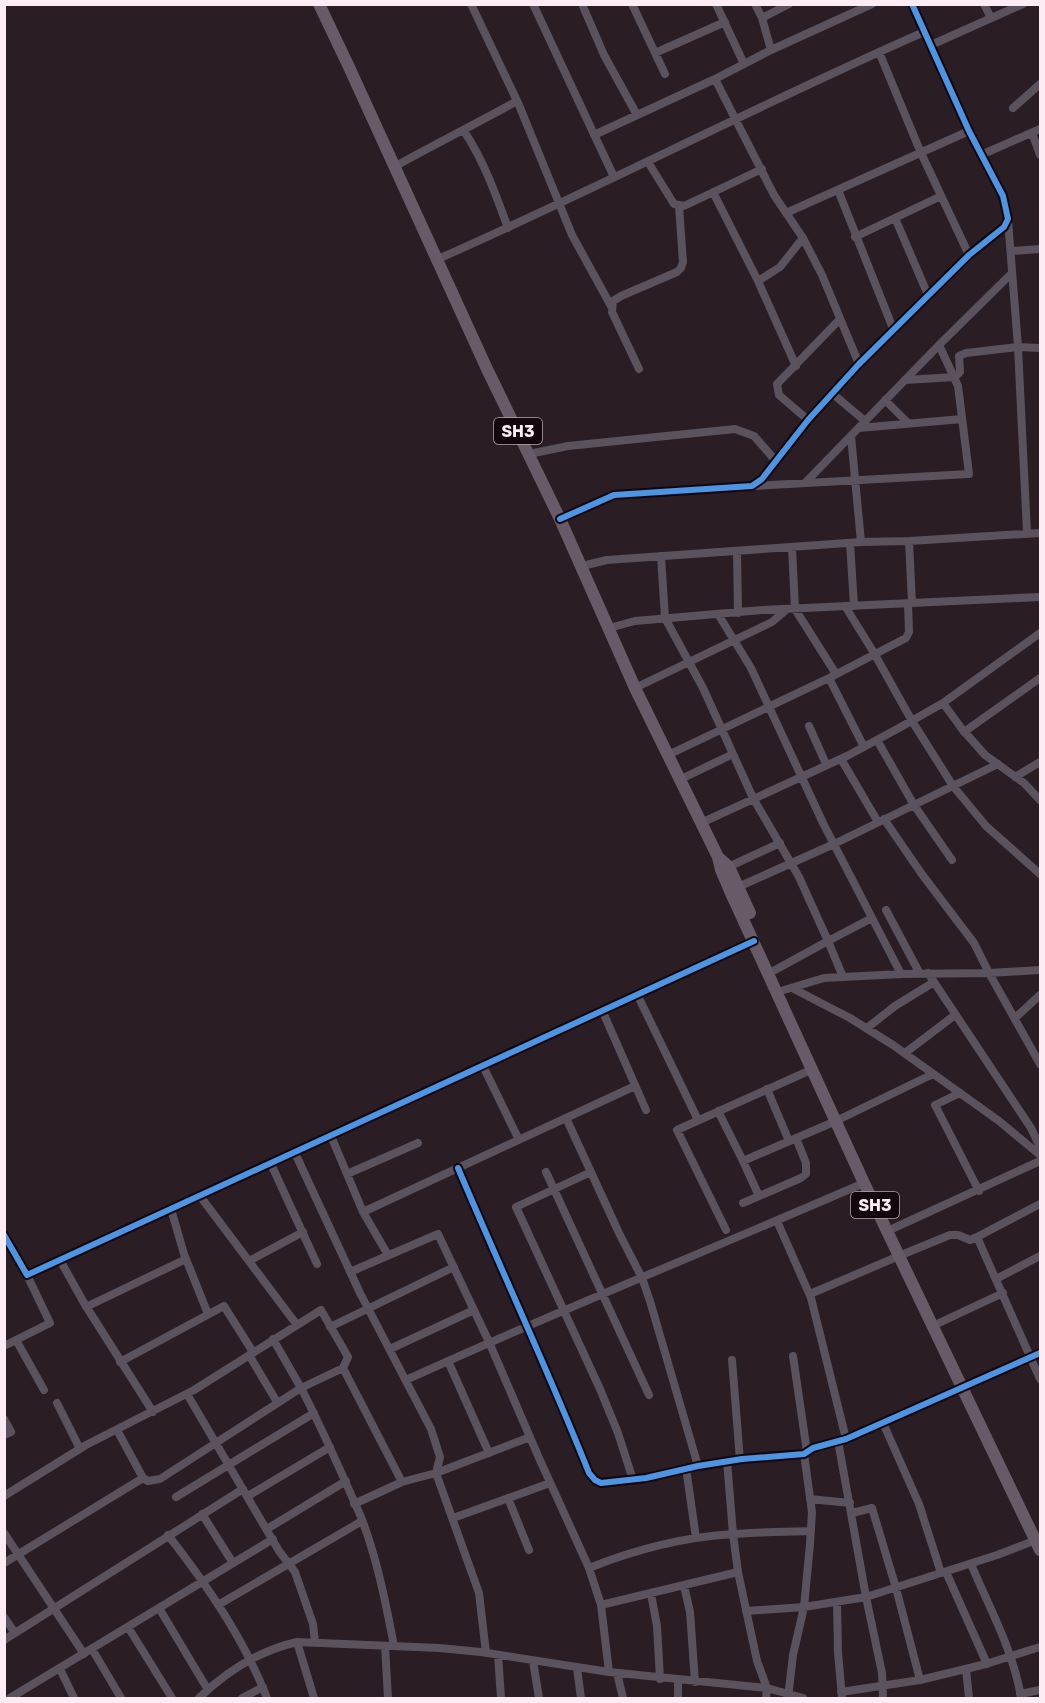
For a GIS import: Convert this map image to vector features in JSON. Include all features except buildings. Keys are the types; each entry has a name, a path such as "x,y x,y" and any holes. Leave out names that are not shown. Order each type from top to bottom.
{"main road":[{"name":"SH3","path":"319,4 487,369 530,454 582,566 636,688 718,857 738,887 775,970 788,989 864,1183 939,1323 966,1386"},
{"name":"SH3","path":"725,869 754,941 813,1069 894,1228 903,1255 1039,1541"}],"street":[{"path":"471,4 517,101 579,250 611,306 639,369"},
{"path":"582,4 604,55 637,115"},
{"path":"632,4 666,74"},
{"path":"716,4 744,64"},
{"path":"755,4 762,18 771,50"},
{"path":"762,18 789,4"},
{"path":"594,135 715,79 861,7 872,4"},
{"path":"912,4 969,131 1003,196 1012,251 1027,533"},
{"path":"984,4 991,18"},
{"path":"931,45 1023,4"},
{"path":"537,6 614,177"},
{"path":"655,53 724,22"},
{"path":"438,260 560,205 614,177 924,32"},
{"path":"879,52 921,153 969,255"},
{"path":"715,79 735,120 822,275 859,364"},
{"path":"1013,108 1041,84"},
{"path":"394,167 517,101"},
{"path":"981,155 1041,129"},
{"path":"464,131 483,165 508,228"},
{"path":"786,213 969,131"},
{"path":"1032,133 1041,155"},
{"path":"648,162 674,204 679,206 684,206 762,169"},
{"path":"838,190 894,331"},
{"path":"713,192 758,281 796,366"},
{"path":"855,237 941,196"},
{"path":"611,306 613,301 621,296 677,272 681,268 683,262 679,206"},
{"path":"895,218 928,295"},
{"path":"752,486 762,479 808,420 859,364 969,255 997,233 1008,219"},
{"path":"758,281 780,267 803,238"},
{"path":"1012,251 1041,249"},
{"path":"805,483 1012,273"},
{"path":"808,420 779,395 777,384 840,319"},
{"path":"560,519 614,495 969,474 955,377 939,345"},
{"path":"905,380 955,377 960,372 958,360 961,354 1018,347 1041,348"},
{"path":"833,394 862,424 962,419"},
{"path":"885,400 908,423"},
{"path":"530,454 568,446 735,429 754,436 776,460"},
{"path":"851,436 861,542"},
{"path":"582,566 607,560 661,556 861,542 1041,533"},
{"path":"668,755 833,676 909,635 909,541"},
{"path":"850,543 850,606 912,721 952,786 986,826 1041,874"},
{"path":"792,547 791,609 833,676 864,747"},
{"path":"736,551 738,613"},
{"path":"661,556 665,618 689,662 753,798 791,863 843,977"},
{"path":"609,628 635,621 718,614 1041,597"},
{"path":"636,688 772,622 791,609"},
{"path":"718,614 770,707 834,844 901,974"},
{"path":"701,823 841,759 912,721 943,703 1041,633"},
{"path":"964,732 1041,678"},
{"path":"943,703 964,732 985,755 1041,800"},
{"path":"809,726 826,764"},
{"path":"878,740 914,805 952,860"},
{"path":"680,780 733,754"},
{"path":"841,759 881,821 974,943 988,973 1041,1064"},
{"path":"1015,777 1041,762"},
{"path":"738,887 834,844 998,764"},
{"path":"725,869 780,843"},
{"path":"886,910 924,974 934,982 1031,1128 1041,1147"},
{"path":"775,970 872,918"},
{"path":"27,1275 754,941"},
{"path":"788,989 824,978 1041,970"},
{"path":"867,1028 934,982"},
{"path":"788,989 867,1028 999,1121 1041,1155"},
{"path":"637,994 698,1120"},
{"path":"1014,1018 1041,995"},
{"path":"602,1010 646,1110"},
{"path":"905,1053 955,1015"},
{"path":"483,1066 519,1140"},
{"path":"726,1230 677,1130 813,1069"},
{"path":"743,1161 839,1120 933,1074"},
{"path":"363,1212 636,1086"},
{"path":"743,1203 806,1174 806,1163 767,1089"},
{"path":"960,1093 935,1105 979,1191"},
{"path":"718,1111 759,1196"},
{"path":"566,1118 642,1278 698,1466"},
{"path":"331,1136 363,1212 388,1255"},
{"path":"347,1174 418,1143"},
{"path":"295,1153 350,1272 438,1447 440,1463 436,1473 479,1593 486,1653"},
{"path":"894,1228 1041,1161"},
{"path":"271,1164 317,1264"},
{"path":"458,1168 589,1473 601,1483 633,1480 728,1461 805,1453 883,1423 1041,1353"},
{"path":"546,1172 649,1395"},
{"path":"591,1172 516,1207 600,1389 633,1480"},
{"path":"406,1380 526,1325 864,1183"},
{"path":"200,1196 297,1325"},
{"path":"810,1294 950,1235 958,1235 970,1240 1041,1204"},
{"path":"171,1209 186,1259 208,1314"},
{"path":"777,1221 810,1294 842,1440 866,1597 882,1673 883,1698"},
{"path":"249,1261 303,1232"},
{"path":"4,1234 50,1323 4,1346"},
{"path":"350,1272 438,1234 489,1342 589,1568 601,1605 613,1673 623,1698"},
{"path":"977,1237 1041,1379"},
{"path":"996,1278 1041,1256"},
{"path":"86,1307 186,1259"},
{"path":"60,1260 86,1307 153,1412"},
{"path":"330,1327 454,1267"},
{"path":"939,1323 1003,1293"},
{"path":"120,1362 224,1306 277,1402"},
{"path":"4,1496 80,1449 187,1394 321,1310 348,1357 343,1368 277,1402 160,1479 148,1481 143,1478 117,1430"},
{"path":"390,1349 474,1310"},
{"path":"273,1339 314,1413 362,1521 386,1604 390,1646 387,1698"},
{"path":"16,1340 44,1390"},
{"path":"788,1696 793,1655 804,1607 812,1512 793,1356"},
{"path":"732,1360 740,1460"},
{"path":"448,1361 489,1453"},
{"path":"343,1368 402,1482"},
{"path":"187,1394 273,1539 296,1572 314,1624 315,1642"},
{"path":"57,1403 80,1449"},
{"path":"176,1497 314,1413"},
{"path":"4,1419 11,1432 4,1435"},
{"path":"883,1423 919,1504 943,1572 987,1664"},
{"path":"354,1504 402,1482 436,1473 530,1437"},
{"path":"4,1640 202,1514 330,1447"},
{"path":"728,1461 738,1572 757,1661 766,1688 766,1698"},
{"path":"686,1468 696,1538"},
{"path":"4,1563 143,1478"},
{"path":"267,1529 346,1481"},
{"path":"453,1518 550,1483"},
{"path":"508,1498 529,1550"},
{"path":"810,1499 850,1503"},
{"path":"852,1513 872,1508 920,1680"},
{"path":"202,1514 233,1563"},
{"path":"218,1605 362,1521"},
{"path":"589,1568 622,1556 696,1538 811,1531"},
{"path":"4,1533 84,1654"},
{"path":"168,1535 218,1605 249,1659 267,1698"},
{"path":"10,1698 273,1539"},
{"path":"746,1611 804,1607 866,1597 1039,1541"},
{"path":"971,1564 1010,1657 1021,1696 1041,1690"},
{"path":"601,1605 738,1572"},
{"path":"684,1586 690,1612 695,1682"},
{"path":"651,1594 657,1626 660,1679"},
{"path":"837,1602 841,1695 987,1664 1041,1647"},
{"path":"159,1608 208,1690"},
{"path":"4,1617 15,1633"},
{"path":"128,1627 172,1698"},
{"path":"297,1642 314,1698"},
{"path":"199,1698 249,1659 276,1647 297,1642 315,1642 486,1653 660,1679 766,1688 788,1696 803,1698"},
{"path":"92,1649 122,1698"},
{"path":"498,1655 501,1698"},
{"path":"533,1661 539,1698"},
{"path":"577,1668 581,1698"},
{"path":"60,1669 74,1698"},
{"path":"966,1669 969,1698"},
{"path":"678,1680 678,1698"},
{"path":"242,1698 263,1687"}],"cycle path":[{"path":"560,519 614,495 752,486 762,479 808,420 859,364 969,255 1004,227 1008,219 1003,196 969,131 912,4"},
{"path":"4,1235 27,1275 754,941"},
{"path":"458,1168 589,1473 601,1483 646,1478 742,1459 804,1454 813,1448 846,1439 1040,1353"}]}
